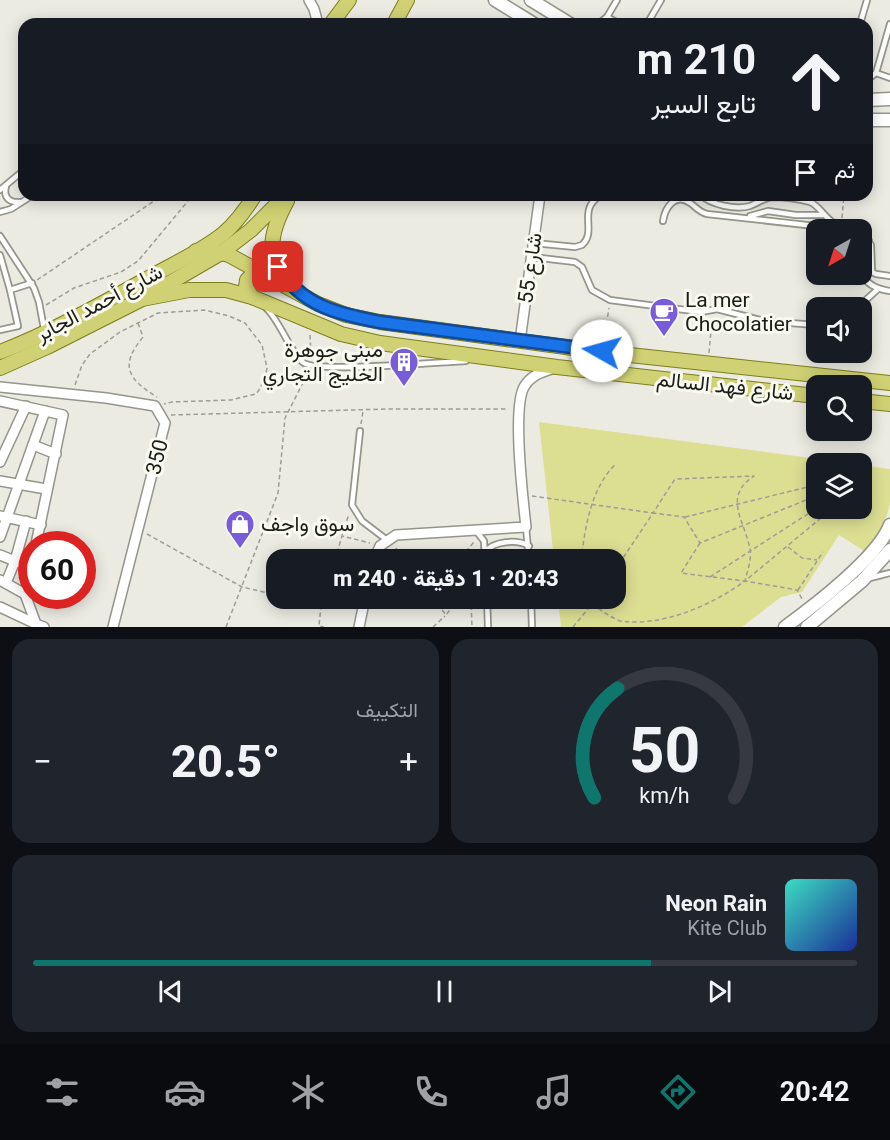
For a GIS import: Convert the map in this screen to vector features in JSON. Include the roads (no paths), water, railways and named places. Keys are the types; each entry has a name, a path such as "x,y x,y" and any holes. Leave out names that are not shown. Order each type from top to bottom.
{"main road":[{"path":"336,18 349,0"},
{"path":"404,5 414,0"},
{"path":"495,0 524,18"},
{"path":"531,0 560,18"},
{"path":"873,100 890,99"},
{"path":"873,120 888,121"},
{"name":"شارع أحمد الجابر","path":"0,352 45,331 196,251 220,236 235,222 249,201"},
{"name":"شارع أحمد الجابر","path":"0,368 47,348 142,299 221,253 251,230 282,201"},
{"path":"285,201 274,228 272,252 285,278 303,297"},
{"name":"شارع فهد السالم","path":"196,251 221,253 237,259 303,297 331,310 359,318 520,342 890,383"},
{"path":"254,298 246,287 247,280 253,274 264,274"},
{"name":"شارع فهد السالم","path":"142,299 203,289 226,290 254,298 309,322 355,338 557,367 806,395"},
{"path":"872,402 890,404"},
{"path":"785,627 807,611 872,554 890,525"},
{"path":"807,627 862,581 890,550"}],"street":[{"path":"309,0 316,18"},
{"name":"شارع 55","path":"520,342 539,201"},
{"path":"381,549 385,542 396,535 479,533 526,527 522,495 519,409 525,386 534,375 557,367"},
{"name":"350","path":"0,387 72,394 154,406 165,423 113,627"},
{"path":"0,401 63,415 39,531"},
{"path":"0,462 26,406"},
{"path":"0,537 4,517 19,485 45,411"},
{"path":"33,445 56,454"},
{"path":"0,481 46,489"},
{"path":"4,517 40,525"},
{"path":"18,590 3,581 15,561 26,521"},
{"path":"0,555 18,562"},
{"path":"0,607 40,626"},
{"path":"32,609 40,626"},
{"path":"359,627 363,609"}],"lane":[{"path":"607,17 617,0"},
{"path":"651,18 662,0"},
{"path":"862,18 867,0"},
{"path":"873,75 876,73 890,24"},
{"path":"876,73 890,78"},
{"path":"0,190 18,175"},
{"path":"6,186 6,197 13,202 21,202"},
{"path":"534,243 575,247 582,245 588,237 588,209 593,201"},
{"path":"663,221 666,208 669,204 677,201"},
{"path":"688,201 697,210 707,214 806,223"},
{"path":"710,201 714,204 741,207 763,201"},
{"path":"803,201 815,205 829,219"},
{"path":"0,212 11,209 21,202"},
{"path":"744,217 768,211 806,216 823,215"},
{"path":"0,237 38,296 45,331"},
{"path":"0,255 18,326 0,330"},
{"path":"532,257 575,262 582,267 592,290 610,300 701,312 713,309 764,321 806,324"},
{"path":"872,272 890,276"},
{"path":"10,290 32,284"},
{"path":"870,285 890,291"},
{"path":"869,297 878,289"},
{"path":"254,298 280,326 302,362 312,366 360,367 499,359"},
{"path":"360,431 352,506 362,520 385,542"},
{"path":"526,527 529,546"},
{"path":"479,533 484,541 484,549"},
{"path":"488,549 494,544 519,542 529,546"},
{"path":"862,581 890,573"},
{"path":"487,609 488,627"},
{"path":"531,609 532,627"}],"place":[{"name":"La mer Chocolatier","path":"664,338"},
{"name":"مبنى جوهرة الخليج التجاري","path":"404,388"},
{"name":"سوق واجف","path":"240,550"}]}
